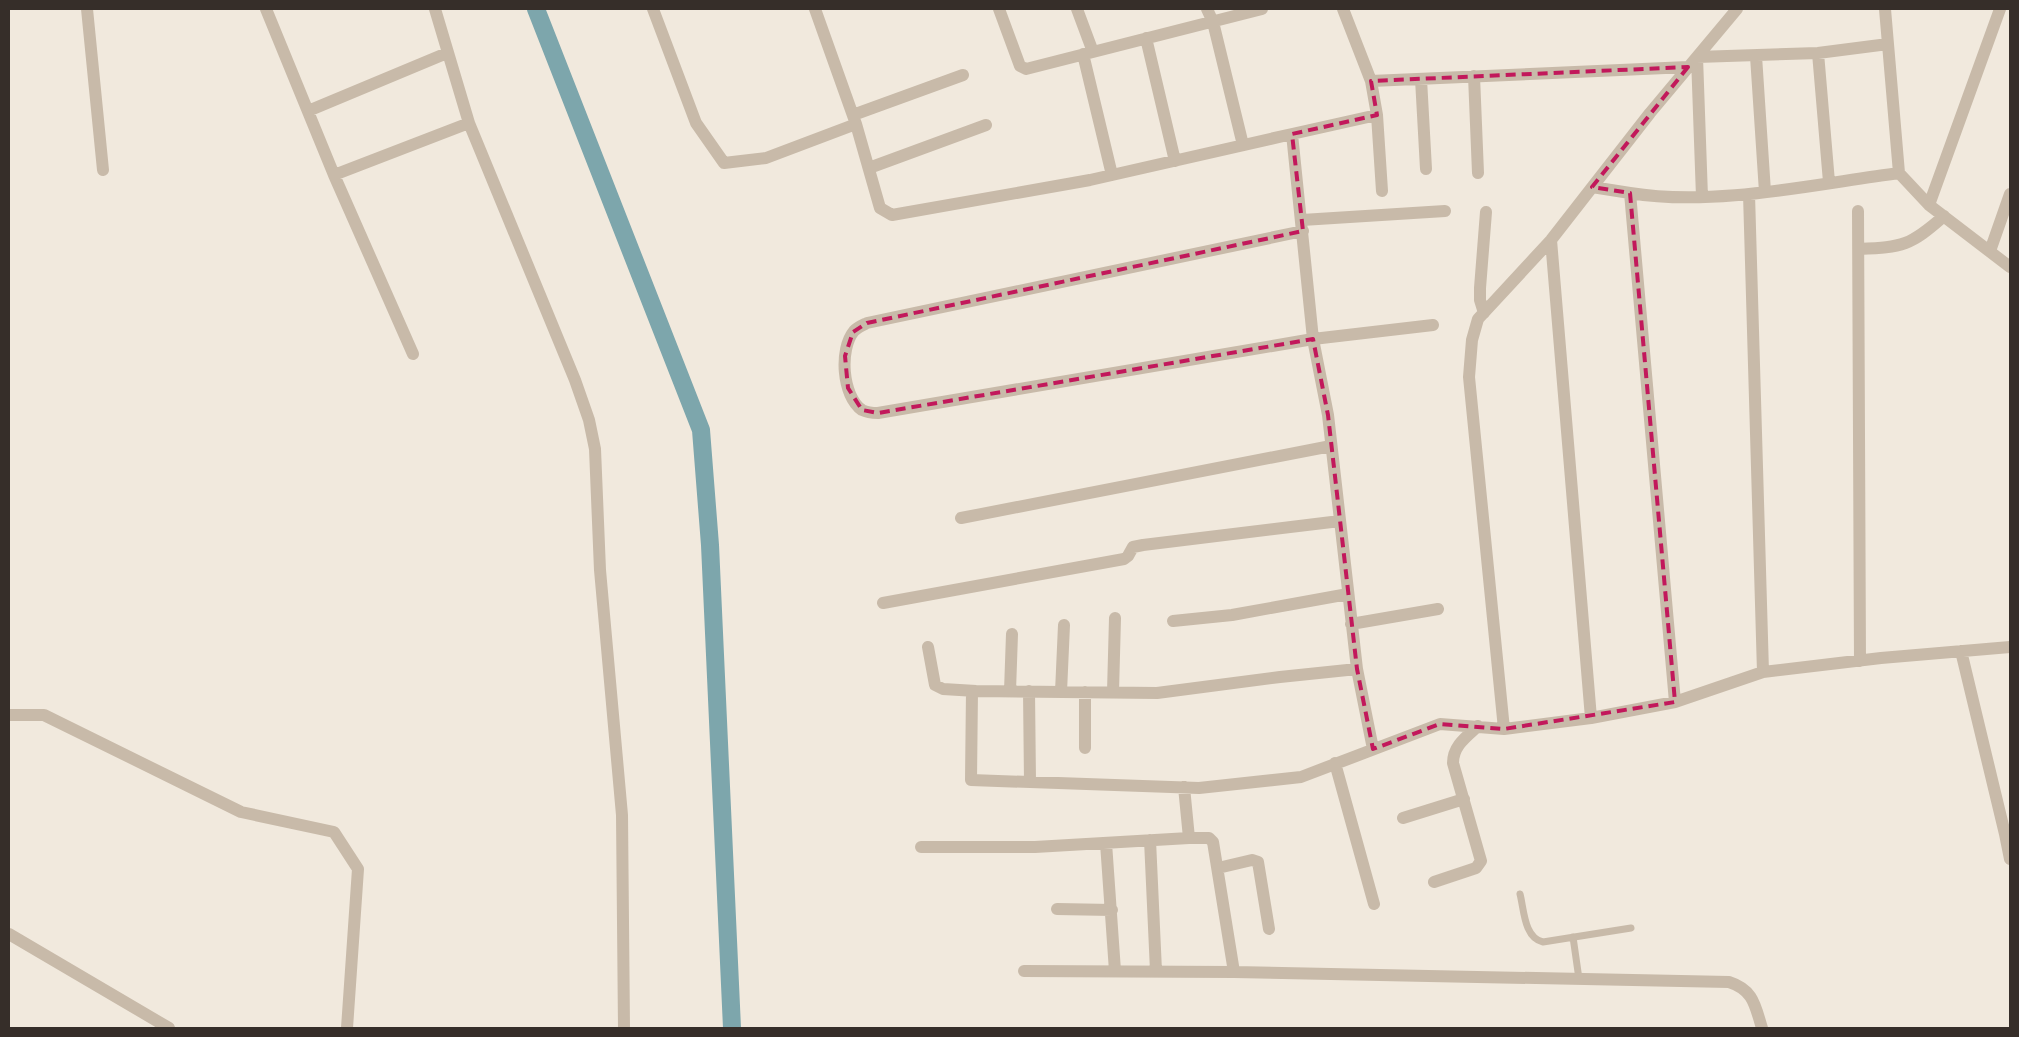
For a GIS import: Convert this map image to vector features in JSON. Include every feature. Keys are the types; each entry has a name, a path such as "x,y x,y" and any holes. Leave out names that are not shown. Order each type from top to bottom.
{"street":[{"path":"87,9 103,170"},
{"path":"266,9 334,175 413,354"},
{"path":"434,9 469,123 576,380 589,420 595,449 600,570 622,815 624,1028"},
{"path":"653,9 696,123 724,164 766,158 855,119 963,76"},
{"path":"815,9 855,119 880,208 892,215 1112,175 1377,114"},
{"path":"999,9 1020,66 1024,68 1262,9"},
{"path":"1077,9 1088,53 1112,175"},
{"path":"1208,9 1243,145"},
{"path":"1343,9 1371,81 1377,114 1382,190"},
{"path":"1504,729 1469,377 1472,340 1478,320 1551,240 1692,62 1737,9"},
{"path":"1885,9 1899,173 1929,205 2010,267"},
{"path":"1929,205 2000,9"},
{"path":"1146,38 1175,161"},
{"path":"1371,81 1692,62 1818,52 1888,44"},
{"path":"1818,52 1829,182"},
{"path":"308,111 448,53"},
{"path":"1756,56 1765,192"},
{"path":"1692,62 1702,196"},
{"path":"1474,76 1478,173"},
{"path":"1422,79 1426,170"},
{"path":"334,175 469,123"},
{"path":"869,168 986,125"},
{"path":"1292,134 1303,226 1313,339 1328,415 1356,670 1372,749"},
{"path":"1592,187 1647,196 1749,194 1899,173"},
{"path":"1630,193 1676,702"},
{"path":"1749,194 1763,672"},
{"path":"1990,252 2010,194"},
{"path":"1433,325 1313,339 878,413 862,410 848,388 844,371 845,356 850,338 859,326 867,323 1303,226 1445,211"},
{"path":"1858,211 1860,661"},
{"path":"1484,313 1480,300 1480,288 1486,212"},
{"path":"1859,249 1893,248 1904,244 1923,234 1944,216"},
{"path":"1551,240 1591,718"},
{"path":"961,518 1332,446"},
{"path":"883,603 1124,559 1133,547 1143,545 1340,521"},
{"path":"1173,621 1232,614 1348,594"},
{"path":"1352,624 1438,609"},
{"path":"1113,692 1115,618"},
{"path":"1062,692 1064,625"},
{"path":"1010,691 1012,634"},
{"path":"928,647 936,685 942,689 1170,692 1280,677 1356,670"},
{"path":"972,690 971,780 1199,788 1300,777 1440,724 1504,729 1591,718 1676,702 1763,672 2010,647"},
{"path":"1961,651 2008,835 2010,858"},
{"path":"1029,691 1030,782"},
{"path":"1084,692 1085,748"},
{"path":"9,715 44,715 241,812 334,832 358,869 347,1028"},
{"path":"1434,882 1476,868 1479,865 1481,856 1453,763 1453,755 1461,742 1478,726"},
{"path":"1335,763 1374,904"},
{"path":"1184,787 1189,838"},
{"path":"1403,818 1464,799"},
{"path":"921,847 1035,847 1209,838 1213,842 1218,868 1234,972"},
{"path":"1150,840 1156,971"},
{"path":"1106,843 1115,971"},
{"path":"1218,868 1252,860 1258,862 1269,929"},
{"path":"1057,909 1112,910"},
{"path":"9,934 170,1028"},
{"path":"1024,971 1234,972 1730,982 1747,990 1755,1004 1762,1028"}],"lane":[{"path":"1520,894 1530,935 1543,942 1631,928"},
{"path":"1573,937 1579,979"}],"highlighted area":[{"path":"1688,67 1592,187 1630,193 1675,702 1504,729 1440,724 1373,749 1357,669 1328,415 1313,339 878,413 862,410 848,388 845,356 853,332 867,323 1303,231 1292,134 1377,115 1371,81"}],"waterway":[{"path":"536,9 701,430 710,545 732,1028"}]}
